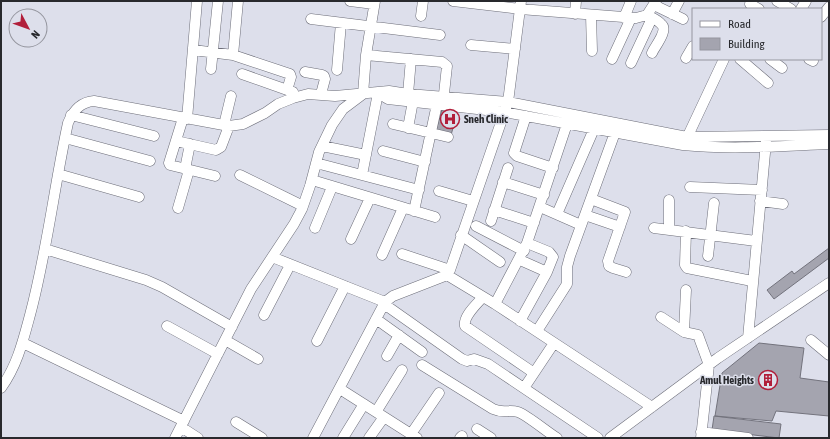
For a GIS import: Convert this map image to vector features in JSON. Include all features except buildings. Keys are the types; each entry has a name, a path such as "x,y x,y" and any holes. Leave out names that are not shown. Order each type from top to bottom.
{"street":[{"path":"197,1 185,118 176,141 170,165 215,176"},
{"path":"211,70 218,1"},
{"path":"233,55 238,1"},
{"path":"175,438 251,289 294,224 303,206 322,146 332,125 343,109 363,94 366,55 375,2 350,1"},
{"path":"421,16 423,1"},
{"path":"452,1 521,5 575,14 628,18 650,16 663,24 664,28 664,32 652,53"},
{"path":"575,14 576,1"},
{"path":"612,59 628,18 631,1"},
{"path":"672,14 679,1"},
{"path":"777,1 789,8"},
{"path":"631,63 655,3 683,19"},
{"path":"449,273 508,102 521,5"},
{"path":"822,16 829,7"},
{"path":"591,15 592,51"},
{"path":"310,19 440,35"},
{"path":"337,70 341,23"},
{"path":"471,45 515,49"},
{"path":"686,58 692,49"},
{"path":"193,50 233,55 290,74 291,80 288,90"},
{"path":"366,55 442,62 447,66 441,102 431,133 414,211"},
{"path":"408,128 411,98 411,59"},
{"path":"685,141 720,60"},
{"path":"741,60 768,83"},
{"path":"771,60 782,68"},
{"path":"306,72 322,74 324,76 321,94"},
{"path":"242,74 303,96"},
{"path":"1,388 12,369 23,343 38,285 68,123 71,115 83,103 94,101 226,126 243,124 265,113 278,104 303,96 321,94 335,96 389,91 411,98 526,116 569,119 594,129 616,128"},
{"path":"362,175 378,93"},
{"path":"176,141 216,150 221,147 231,96"},
{"path":"441,102 508,102 569,119 685,141 708,148 829,144"},
{"path":"71,115 154,136"},
{"path":"526,116 514,153 517,156 553,168"},
{"path":"495,304 524,251 569,119"},
{"path":"393,124 448,137"},
{"path":"536,331 567,284 567,267 616,128"},
{"path":"557,214 594,129"},
{"path":"685,141 766,136 829,135"},
{"path":"748,338 766,136"},
{"path":"65,138 150,161"},
{"path":"178,208 187,170 190,144"},
{"path":"322,146 366,155"},
{"path":"384,151 425,162"},
{"path":"316,163 419,190"},
{"path":"491,221 508,168"},
{"path":"58,174 139,197"},
{"path":"240,175 303,206"},
{"path":"312,180 435,217"},
{"path":"503,182 544,196"},
{"path":"315,228 332,187"},
{"path":"690,187 762,190"},
{"path":"439,192 473,201"},
{"path":"351,239 370,198"},
{"path":"591,199 625,212 608,261 608,266 626,272"},
{"path":"669,200 669,229"},
{"path":"760,201 783,204"},
{"path":"708,256 714,203"},
{"path":"540,207 557,214 620,227"},
{"path":"382,254 403,208"},
{"path":"494,210 534,223"},
{"path":"476,226 524,251 547,272"},
{"path":"654,228 711,234 756,241"},
{"path":"686,231 685,265 687,268 752,281"},
{"path":"461,235 500,262"},
{"path":"45,249 146,280 162,287 232,327"},
{"path":"520,321 547,272 552,257 552,254 549,252 524,251"},
{"path":"402,254 449,273 483,297 652,407"},
{"path":"272,257 384,303 462,359 467,361 474,359 488,364 598,438"},
{"path":"264,315 290,265"},
{"path":"313,438 384,303 393,296 449,273"},
{"path":"613,437 709,365 829,284"},
{"path":"317,341 345,286"},
{"path":"684,332 686,290"},
{"path":"483,297 466,318 464,322 465,326 534,374"},
{"path":"661,317 684,332 698,335 709,365 701,435 748,438"},
{"path":"376,319 422,352"},
{"path":"167,326 218,354"},
{"path":"387,356 399,336"},
{"path":"225,340 258,359"},
{"path":"811,340 829,355"},
{"path":"23,343 183,424 198,438"},
{"path":"524,388 554,343"},
{"path":"422,366 493,409 500,412 512,410 519,412 557,438"},
{"path":"372,437 380,414 402,370"},
{"path":"340,389 414,436 439,393"},
{"path":"344,438 364,404"},
{"path":"236,422 262,438"},
{"path":"477,429 488,437"}],"place":[{"name":"Sneh Clinic","path":"450,119"},
{"name":"Amul Heights","path":"768,380"}]}
